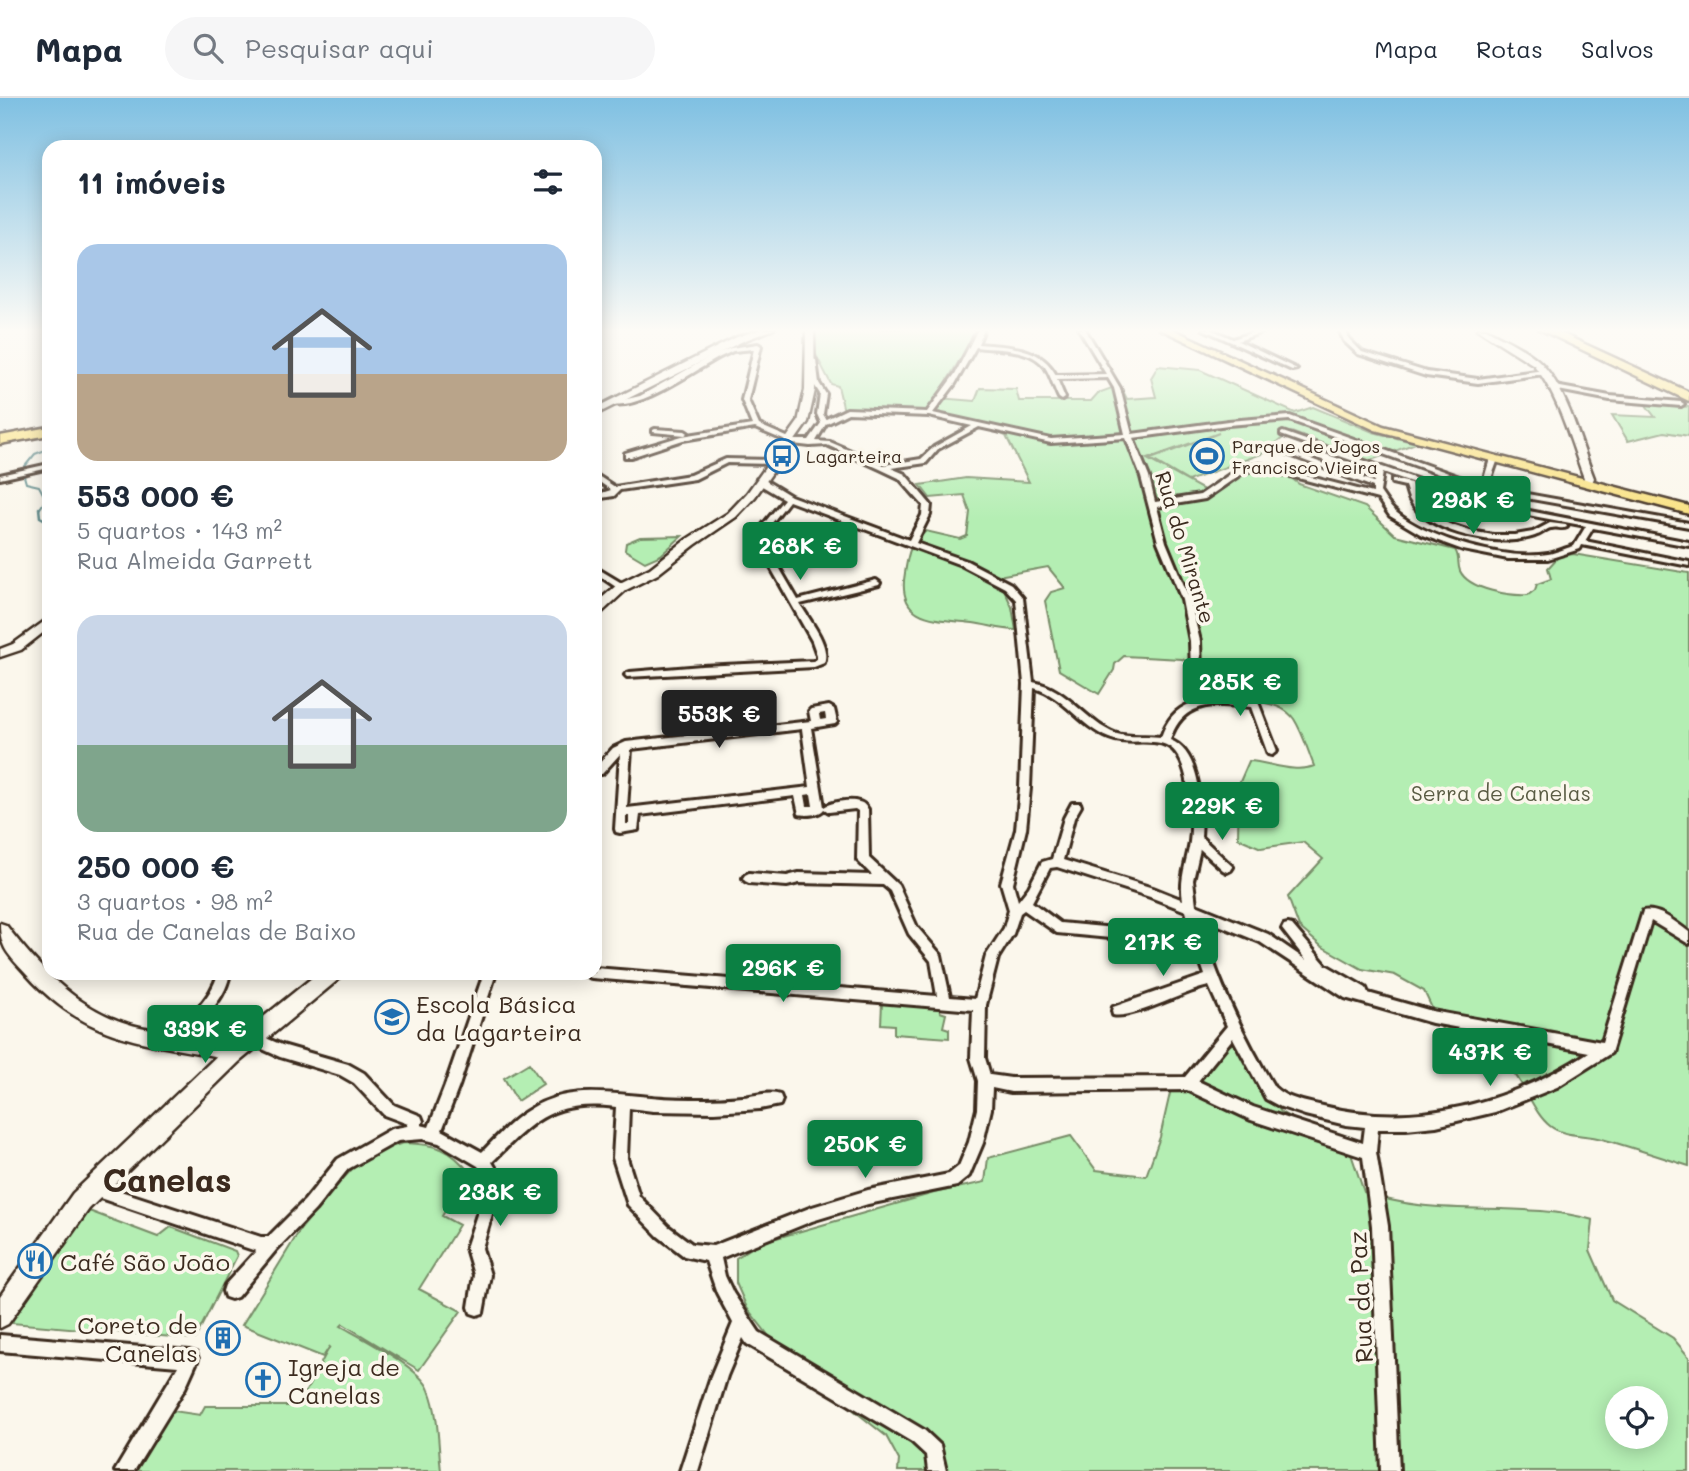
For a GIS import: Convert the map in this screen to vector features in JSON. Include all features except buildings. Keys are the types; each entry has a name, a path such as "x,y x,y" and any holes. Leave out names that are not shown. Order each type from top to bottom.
{"highway":[{"path":"0,440 42,432"},
{"path":"0,447 42,440"}],"main road":[{"path":"602,408 633,393"},
{"path":"602,605 622,587 654,571 732,515 803,422 809,393"},
{"path":"1304,393 1379,428 1689,510"},
{"path":"0,1316 45,1248 93,1189 232,1055 323,980"}],"street":[{"path":"613,403 620,404 648,393"},
{"path":"747,393 745,400 753,426"},
{"path":"822,425 820,414 823,393"},
{"path":"929,414 945,393"},
{"path":"1060,393 1062,398"},
{"name":"Rua do Mirante","path":"1120,393 1129,436 1162,542 1186,600 1195,641 1197,703"},
{"path":"1557,393 1589,478 1588,483"},
{"path":"1583,393 1610,398 1685,400"},
{"path":"810,444 822,425 847,411 929,414 1051,441 1129,436 1290,418 1484,488 1689,525"},
{"path":"883,467 923,461 936,448 978,425"},
{"path":"628,454 682,438 753,426"},
{"path":"655,431 709,433 753,426 790,441 828,443 902,476 927,505 926,515 912,543"},
{"path":"1283,434 1378,471 1479,503 1590,529"},
{"path":"1276,448 1374,485"},
{"path":"1479,503 1494,459"},
{"path":"602,495 692,477 726,461 774,461"},
{"path":"1152,505 1202,497 1242,470 1260,466 1377,497"},
{"path":"0,477 42,468"},
{"path":"1378,471 1374,485 1377,497 1384,505 1413,527 1472,551 1514,557 1542,556 1570,550 1581,543 1590,529"},
{"path":"1378,471 1408,485 1411,498 1420,508 1447,526 1467,533 1503,538 1519,537 1541,532 1549,525 1689,544"},
{"path":"602,481 615,491"},
{"path":"760,481 788,498 964,564 1015,593 1021,604 1029,684 1023,809 1007,883 1019,906 1057,928 1199,941"},
{"path":"631,675 814,664 822,659 817,641 760,539 765,525 788,498"},
{"path":"1581,543 1689,564"},
{"path":"602,574 622,587"},
{"path":"796,603 876,583"},
{"path":"0,653 24,642 42,628"},
{"path":"1029,684 1048,690 1117,738 1166,741 1185,757 1196,810 1196,839 1187,890 1199,941 1235,1026 1272,1094 1331,1116 1372,1122 1408,1124 1487,1109 1553,1082 1606,1049 1647,915 1660,919 1689,939"},
{"path":"1166,741 1168,726 1181,711 1197,703 1255,704 1272,751"},
{"path":"602,767 627,746 811,724 815,790 824,808"},
{"path":"627,746 620,830 634,827 635,812 815,790"},
{"path":"602,771 625,769"},
{"path":"799,792 803,811 857,806 863,809 863,860 894,888 913,930 937,959 944,1001"},
{"path":"1057,862 1069,818 1076,806"},
{"path":"1196,839 1227,867"},
{"path":"623,1100 620,1158 633,1200 663,1231 688,1251 713,1254 812,1214 867,1197 952,1181 964,1171 976,1143 984,1109 985,1081 978,1058 980,1005 992,956 1009,930 1019,906 1038,883 1046,866 1057,862 1153,893 1264,937 1345,992 1432,1017 1606,1049"},
{"path":"749,878 885,880"},
{"path":"1288,929 1322,969 1371,1000"},
{"path":"0,930 24,963 42,978"},
{"path":"602,974 980,1005"},
{"path":"1118,1011 1132,1008 1192,983 1214,979"},
{"path":"44,980 72,1004 117,1028 223,1049 232,1055"},
{"path":"190,1043 187,1034 216,998 223,980"},
{"path":"433,1135 453,1086 488,980"},
{"path":"1188,1083 1235,1026"},
{"path":"252,1038 280,1051 343,1069 359,1078 388,1110 416,1121 411,1133"},
{"path":"985,1081 1011,1085 1069,1086 1143,1081 1188,1083 1251,1113 1369,1152"},
{"path":"483,1161 542,1109 577,1099 738,1107 775,1100"},
{"name":"Rua da Paz","path":"1372,1122 1369,1152 1380,1226 1390,1471"},
{"path":"231,1292 310,1205 343,1164 396,1134 411,1133 442,1137 483,1161 491,1172 493,1187 474,1248 481,1275 478,1307"},
{"path":"93,1189 234,1233 261,1245 271,1245"},
{"path":"713,1254 714,1263 741,1322 753,1338 918,1436 934,1451 937,1471"},
{"path":"689,1471 719,1376 741,1322"},
{"path":"0,1343 190,1359 179,1382 124,1471"}],"green space":[{"name":"Serra de Canelas","path":"840,393 940,393 937,398 975,401 978,393 1017,393 1019,401 1091,401 1098,393 1124,393 1127,399 1156,397 1155,393 1251,393 1295,413 1313,407 1373,432 1416,443 1369,461 1291,432 1267,450 1261,451 1264,453 1188,481 1151,459 1219,433 1147,459 1211,494 1240,469 1286,474 1299,484 1365,507 1395,535 1455,550 1460,571 1465,578 1491,590 1528,595 1535,590 1537,584 1551,579 1548,568 1558,557 1573,554 1689,573 1689,1166 1602,1139 1556,1130 1542,1118 1517,1077 1502,1061 1487,1056 1454,1055 1424,991 1395,975 1362,969 1321,946 1299,927 1288,897 1323,859 1303,842 1261,848 1238,838 1239,784 1249,761 1298,769 1314,766 1300,730 1287,712 1258,702 1215,701 1197,666 1182,659 1124,656 1115,664 1099,694 1059,670 1045,601 1051,592 1065,588 1048,567 998,576 1012,607 1016,630 933,618 913,609 907,601 904,589 907,559 912,545 926,531 960,539 967,536 970,512 964,495 930,498 920,485 966,478 1029,482 1006,436 996,432 925,415 844,411"},
{"path":"1645,404 1689,407 1689,436 1664,432 1628,441 1612,415 1655,417"},
{"path":"682,536 661,555 645,562 625,550 626,543 640,537"},
{"path":"882,1003 940,1007 940,1012 946,1014 943,1027 949,1029 949,1038 894,1034 894,1025 881,1024"},
{"path":"1236,1043 1281,1112 1351,1154 1364,1192 1420,1205 1537,1211 1593,1220 1590,1250 1612,1300 1673,1338 1689,1357 1689,1471 898,1471 899,1460 886,1436 783,1354 747,1308 736,1283 736,1258 759,1243 934,1193 985,1182 988,1158 1071,1136 1096,1170 1146,1176 1160,1137 1171,1089 1211,1051"},
{"path":"529,1063 543,1084 517,1101 504,1078"},
{"path":"404,1143 442,1149 456,1158 470,1173 442,1216 459,1225 419,1289 461,1311 419,1370 343,1324 341,1326 390,1354 424,1381 435,1410 441,1471 128,1471 167,1410 200,1415 205,1406 298,1406 330,1346 323,1357 242,1325 300,1230 336,1186 358,1163 383,1149"},
{"path":"89,1211 158,1237 171,1227 235,1251 237,1256 195,1339 11,1323 65,1241"}],"waterway":[{"path":"21,471 35,454 42,451"},
{"path":"24,476 26,483 39,486 42,492"},
{"path":"39,510 42,505"},
{"path":"39,510 42,518"}],"place":[{"name":"Lagarteira","path":"782,456"},
{"name":"Parque de Jogos Francisco Vieira","path":"1207,456"},
{"name":"Escola Básica da Lagarteira","path":"392,1017"},
{"name":"Café São João","path":"35,1261"},
{"name":"Coreto de Canelas","path":"223,1338"},
{"name":"Igreja de Canelas","path":"263,1380"}],"district":[{"name":"Canelas","path":"167,1178"}]}
